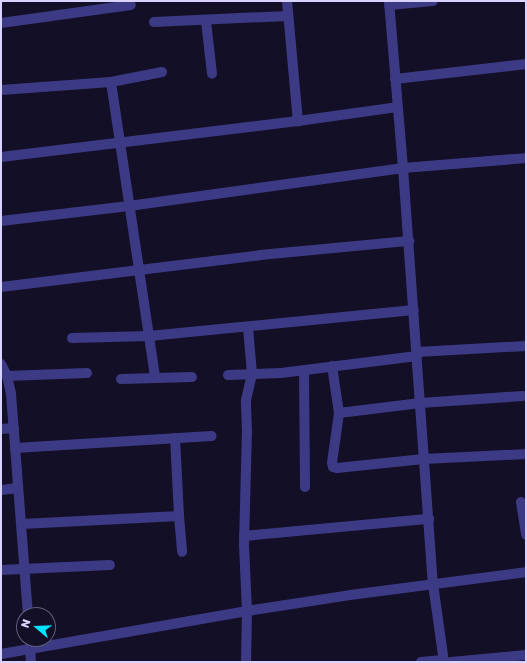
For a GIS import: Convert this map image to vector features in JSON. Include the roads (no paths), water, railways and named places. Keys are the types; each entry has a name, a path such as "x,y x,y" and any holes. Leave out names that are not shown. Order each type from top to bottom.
{"street":[{"path":"287,1 298,121"},
{"path":"433,1 389,3 409,241 434,584 446,661"},
{"path":"1,23 131,5"},
{"path":"154,22 288,16"},
{"path":"206,20 212,74"},
{"path":"395,79 526,64"},
{"path":"1,90 111,82 162,72"},
{"path":"111,82 155,378"},
{"path":"1,157 298,121 397,107"},
{"path":"1,221 129,206 403,168 526,158"},
{"path":"1,287 260,255 409,241"},
{"path":"72,338 149,336 414,310"},
{"path":"246,662 247,611 244,536 247,432 246,400 252,374 248,327"},
{"path":"228,375 304,370 417,354 526,346"},
{"path":"1,364 7,376 11,394 27,607"},
{"path":"332,366 339,414 332,463 333,467 337,468 424,459 526,454"},
{"path":"304,370 305,487"},
{"path":"7,376 87,373"},
{"path":"120,379 192,377"},
{"path":"339,414 420,403 523,396"},
{"path":"1,429 14,428"},
{"path":"15,448 212,436"},
{"path":"175,438 182,552"},
{"path":"1,490 18,488"},
{"path":"521,502 526,535"},
{"path":"22,524 179,516"},
{"path":"244,536 429,519"},
{"path":"1,570 110,565"},
{"path":"56,640 247,611 526,572"},
{"path":"1,654 21,647"},
{"path":"30,647 31,662"},
{"path":"421,662 526,655"}]}
